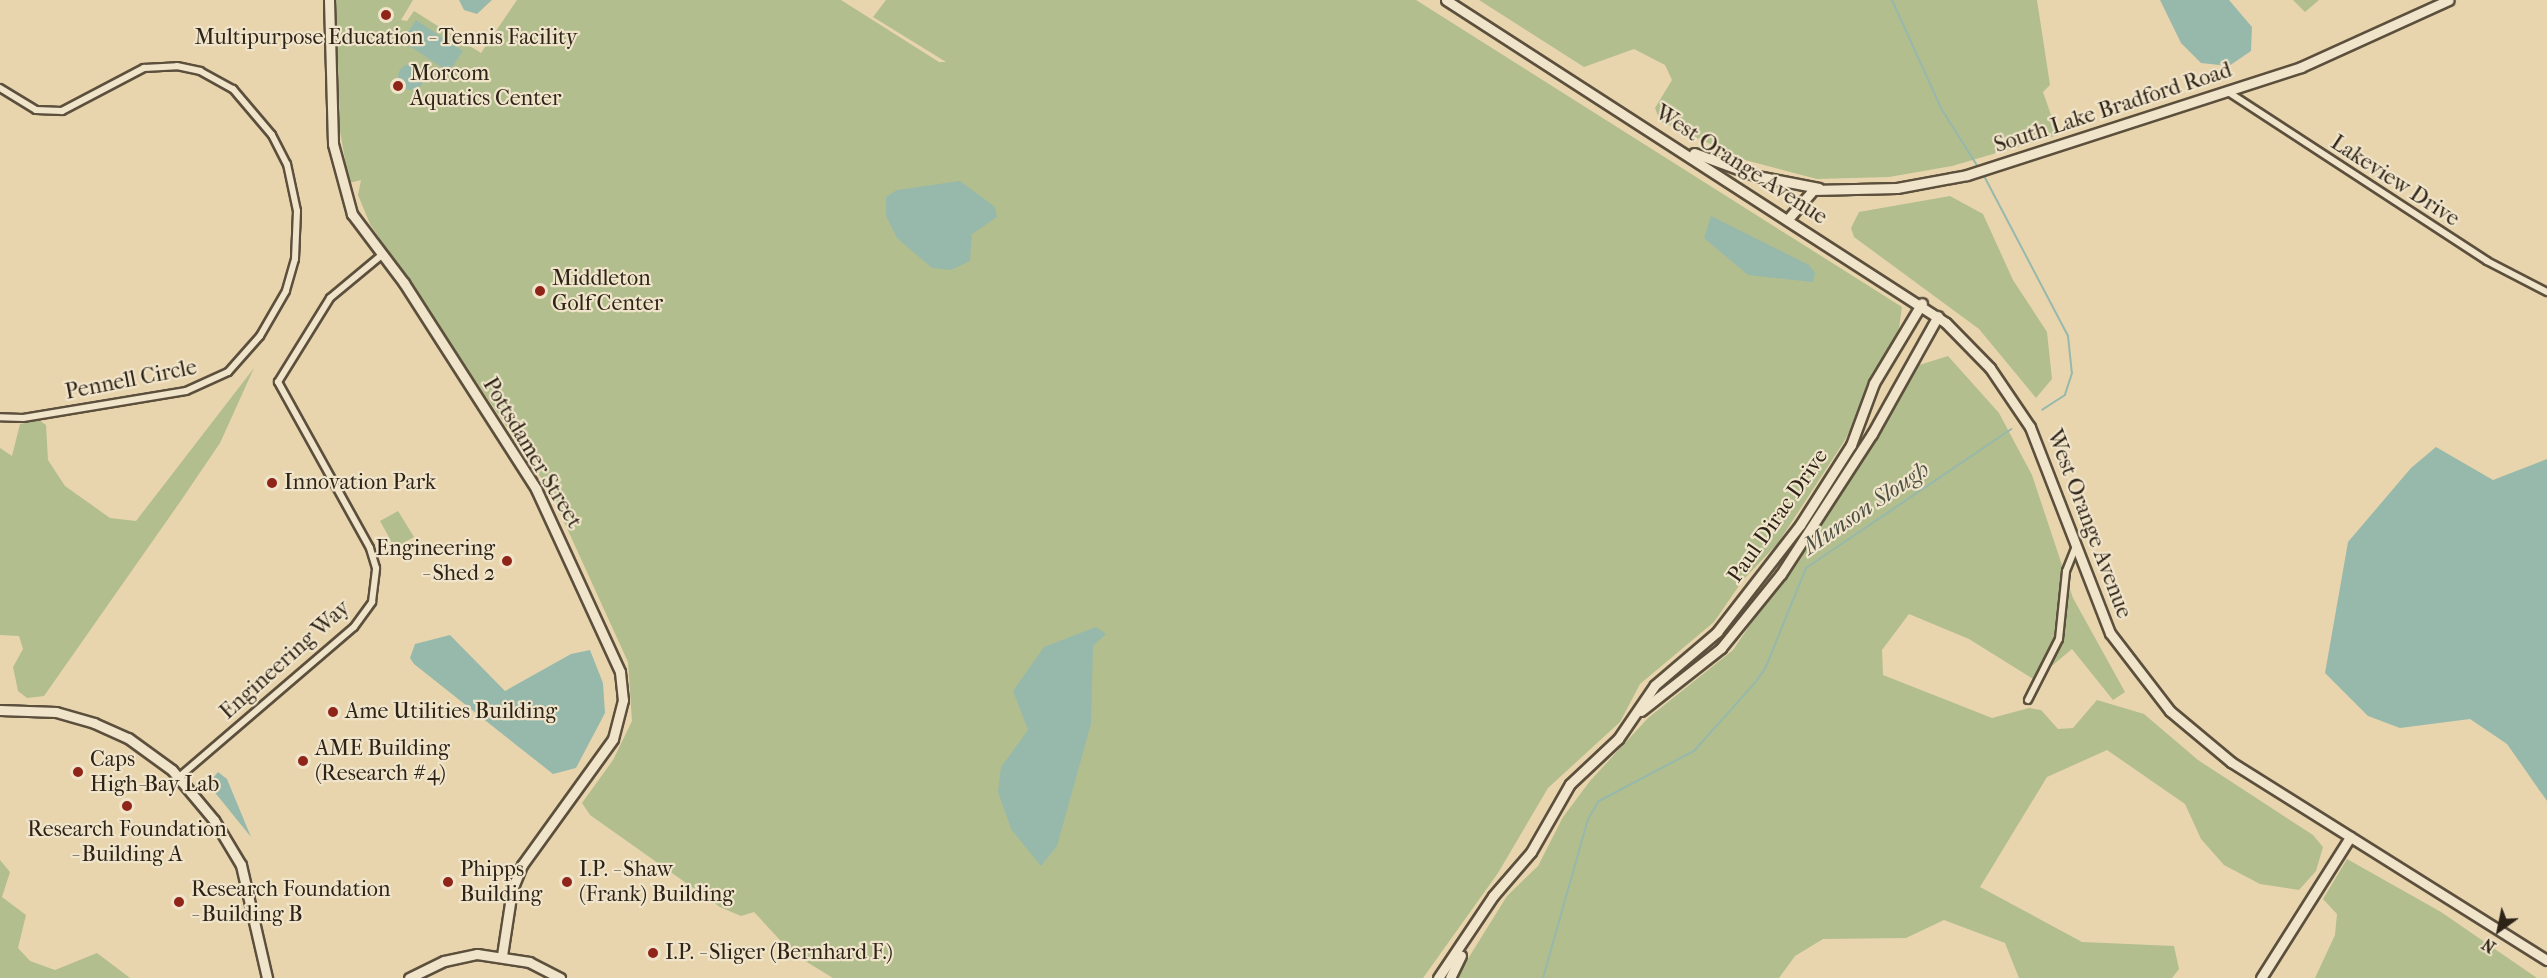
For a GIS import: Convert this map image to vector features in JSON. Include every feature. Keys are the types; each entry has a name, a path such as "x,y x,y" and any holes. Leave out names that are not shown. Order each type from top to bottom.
{"street":[{"name":"Pottsdamer Street","path":"329,0 336,162 352,214 384,254 539,494 620,672 623,700 613,739 522,865 512,890 502,955"},
{"name":"West Orange Avenue","path":"1446,0 1922,303 1938,316 1990,368 2026,420 2052,476 2075,549 2110,633 2170,711 2231,762 2547,960"},
{"name":"South Lake Bradford Road","path":"1788,219 1806,194 1824,189 1897,188 1967,175 2228,92 2327,57 2450,0"},
{"name":"Pennell Circle","path":"0,88 36,110 62,111 144,68 200,71 232,89 272,135 287,164 297,211 295,259 286,291 260,336 228,372 186,391 23,418 0,417"},
{"name":"Lakeview Drive","path":"2228,92 2487,261 2547,292"},
{"path":"1665,139 1747,173 1824,189"},
{"name":"Engineering Way","path":"179,777 354,627 372,602 376,568 370,548 278,382 330,298 384,254"},
{"name":"Paul Dirac Drive","path":"1629,723 1654,685 1718,632 1808,513 1851,445 1874,383 1922,303"},
{"name":"Paul Dirac Drive","path":"1450,978 1466,942 1493,896 1531,852 1564,792 1629,723 1721,648 1767,592 1872,434 1938,316"},
{"path":"2028,700 2059,639 2066,570 2075,549"},
{"path":"0,710 56,712 94,723 146,749 179,777 241,865 267,978"},
{"path":"2261,978 2350,837"},
{"name":"Paul Dirac Drive","path":"1438,978 1466,942"},
{"path":"409,978 460,957 502,955 560,978"}],"green space":[{"path":"336,0 413,0 401,20 407,21 414,11 481,53 517,0 841,0 939,62 946,62 873,17 886,0 1416,0 1902,307 1899,328 1845,440 1778,543 1743,580 1714,622 1640,684 1620,722 1548,788 1498,873 1423,978 833,978 792,953 754,912 741,916 720,907 590,815 582,803 613,760 632,721 628,662 550,491 370,224 358,195 361,180 349,183 340,131"},
{"path":"1479,0 2037,0 2050,85 2043,92 2058,135 1952,166 1889,177 1817,179 1745,160 1660,121 1655,108 1672,80 1665,65 1634,49 1584,67"},
{"path":"2293,0 2319,0 2305,12"},
{"path":"1950,196 1983,214 2013,280 2047,332 2052,379 2036,398 1979,329 1854,237 1851,228 1859,212"},
{"path":"1948,356 1999,413 2032,475 2073,598 2125,692 2113,700 2072,649 2035,680 1969,639 1909,614 1882,650 1883,675 1992,718 2029,708 2041,710 2058,729 2073,728 2097,700 2144,714 2198,760 2313,835 2323,847 2316,871 2299,890 2260,884 2224,865 2201,839 2185,804 2107,750 2047,777 1980,887 2082,942 2174,946 2179,969 2172,978 2019,978 2005,943 1944,920 1906,938 1823,939 1795,956 1779,978 1456,978 1507,896 1538,866 1563,817 1590,781 1648,718 1733,650 1882,430 1913,367"},
{"path":"254,368 220,443 180,502 44,696 27,698 18,691 13,667 23,649 19,636 0,635 0,448 12,456 20,424 39,420 46,425 48,460 65,486 110,518 136,521"},
{"path":"398,511 414,537 395,548 380,521"},
{"path":"2347,859 2441,912 2537,978 2315,978 2335,935 2337,914 2323,899"},
{"path":"0,860 10,872 2,897 26,915 18,948 30,961 55,970 97,953 130,978 0,978"}],"shaded area":[{"path":"459,0 492,0 477,14 464,10"},
{"path":"2160,0 2229,0 2252,27 2251,51 2229,66 2201,63 2181,43"},
{"path":"416,20 463,51 449,72 402,41"},
{"path":"411,64 420,68 424,77 420,86 411,90 402,86 398,77 402,68"},
{"path":"960,181 995,207 997,217 972,234 970,261 951,270 932,268 897,238 886,216 886,197 897,190"},
{"path":"1711,216 1809,265 1815,273 1813,282 1748,275 1704,238"},
{"path":"2436,447 2493,480 2547,459 2547,801 2507,744 2470,719 2400,728 2368,716 2325,673 2348,542 2411,468"},
{"path":"1096,627 1106,634 1093,646 1091,724 1057,846 1041,866 1011,829 998,792 1001,767 1028,730 1013,691 1044,647"},
{"path":"450,635 505,691 571,654 590,650 603,683 605,713 576,768 553,774 414,664 410,658 415,644"},
{"path":"218,772 227,779 251,837 208,784"}],"waterway":[{"name":"Munson Slough","path":"1892,0 1942,110 1978,167"},
{"name":"Munson Slough","path":"1983,174 2068,336 2072,373 2065,395 2042,410"},
{"name":"Munson Slough","path":"1543,978 1588,819 1599,801 1694,751 1754,684 1765,669 1806,568 2011,429"}],"place":[{"name":"Multipurpose Education - Tennis Facility","path":"386,15"},
{"name":"Morcom Aquatics Center","path":"398,86"},
{"name":"Middleton Golf Center","path":"540,291"},
{"name":"Innovation Park","path":"272,483"},
{"name":"Engineering - Shed 2","path":"507,561"},
{"name":"Ame Utilities Building","path":"333,712"},
{"name":"AME Building (Research #4)","path":"303,761"},
{"name":"Caps High-Bay Lab","path":"78,772"},
{"name":"Research Foundation - Building A","path":"127,806"},
{"name":"Phipps Building","path":"448,882"},
{"name":"I.P. - Shaw (Frank) Building","path":"567,882"},
{"name":"Research Foundation - Building B","path":"179,902"},
{"name":"I.P. - Sliger (Bernhard F.)","path":"653,953"}]}
